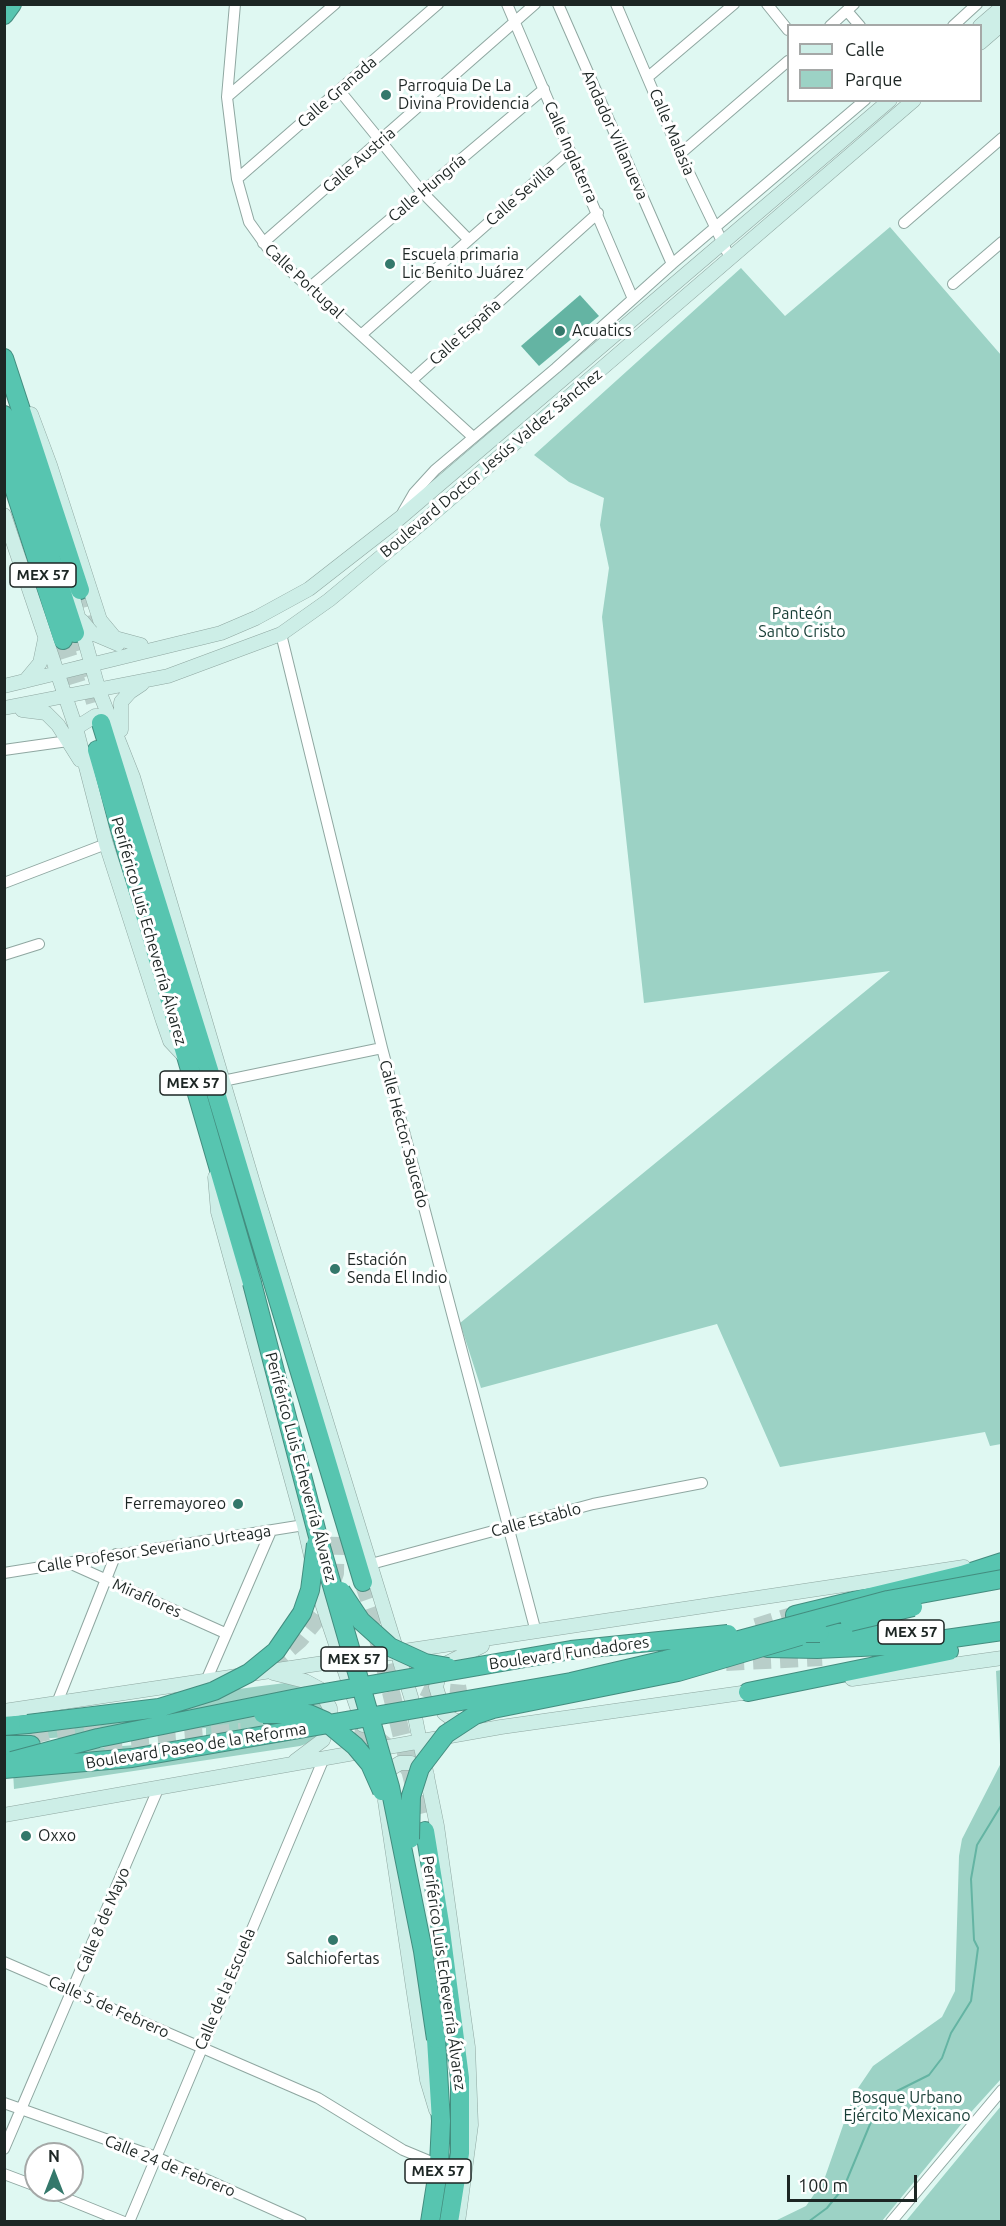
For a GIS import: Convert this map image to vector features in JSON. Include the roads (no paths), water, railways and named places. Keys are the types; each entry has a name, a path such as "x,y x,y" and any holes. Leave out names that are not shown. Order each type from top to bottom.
{"highway":[{"path":"4,15 12,4"},
{"path":"4,356 80,590"},
{"path":"4,395 21,435"},
{"name":"MEX 57","path":"4,415 63,636"},
{"name":"MEX 57","path":"4,458 13,513 63,636"},
{"path":"4,482 13,513"},
{"name":"Periférico Luis Echeverría Álvarez","path":"97,724 116,749 218,1081 308,1405 363,1582"},
{"name":"Periférico Luis Echeverría Álvarez","path":"97,724 185,1057 252,1283 310,1529 329,1572 390,1787 412,1892 436,2039 441,2121 439,2165 430,2222"},
{"path":"308,1405 312,1448 336,1529"},
{"path":"4,1726 159,1708 214,1691 249,1673 276,1651 302,1613 311,1581 310,1529"},
{"path":"795,1615 962,1575 1002,1562"},
{"path":"329,1572 361,1621 390,1647 425,1663 443,1667 492,1666 613,1651 732,1646 817,1649 904,1645 1000,1632"},
{"name":"Boulevard Fundadores","path":"387,1715 616,1672 857,1608 924,1592 1002,1579"},
{"path":"412,1892 410,1811 416,1779 434,1747 446,1734 475,1715 493,1709 678,1672 834,1626 1002,1589"},
{"path":"822,1657 920,1650 978,1640 1000,1632"},
{"path":"748,1692 974,1645 1000,1632"},
{"name":"Boulevard Fundadores","path":"381,1684 622,1643 722,1635 1000,1632"},
{"name":"Boulevard Paseo de la Reforma","path":"4,1764 98,1738 241,1708 381,1684"},
{"path":"4,1771 121,1739 254,1715 309,1714 344,1734 369,1764 381,1786 397,1851 407,1869"},
{"name":"Boulevard Paseo de la Reforma","path":"4,1771 132,1758 387,1715"},
{"path":"4,1745 31,1745"},
{"name":"Periférico Luis Echeverría Álvarez","path":"424,1832 460,2078 460,2153 449,2222"}],"main road":[{"path":"982,24 1002,7"},
{"path":"982,42 1002,24"},
{"name":"Boulevard Doctor Jesús Valdez Sánchez","path":"4,686 221,633 256,618 309,589 400,518 888,102"},
{"name":"Boulevard Doctor Jesús Valdez Sánchez","path":"4,709 149,680 204,664 281,634 329,600 429,517 912,102"},
{"path":"4,356 21,382 100,620 115,638 141,645"},
{"path":"4,385 49,517 77,615 92,633 112,644 185,643"},
{"path":"25,681 63,636 77,615"},
{"path":"63,636 93,666 99,691 97,724 86,770"},
{"path":"63,636 57,674 65,698 97,724"},
{"path":"116,749 121,702 130,692 149,680"},
{"path":"4,709 46,713 68,741 86,770 106,844 170,1041 185,1057"},
{"path":"218,1081 383,1600 411,1697 429,1776 462,1996 471,2086 468,2156 458,2222"},
{"path":"212,1145 218,1212 310,1529 326,1617 356,1710 373,1751 382,1786 427,2080 441,2121"},
{"path":"4,1711 1002,1562"},
{"path":"326,1617 343,1629 359,1632 375,1622 383,1600"},
{"path":"501,1638 447,1663 439,1675 436,1687 444,1713 452,1719 468,1725 501,1727"},
{"path":"6,1817 501,1727 1002,1658"},
{"path":"260,1671 304,1681 320,1689 327,1699 330,1721 323,1740 291,1764"},
{"path":"382,1786 387,1771 400,1764 411,1764 429,1776"}],"street":[{"name":"Calle Portugal","path":"235,4 227,98 237,179 249,222 263,243 473,437"},
{"path":"227,98 335,4"},
{"name":"Calle Granada","path":"237,179 438,4"},
{"name":"Calle Inglaterra","path":"507,4 633,299"},
{"name":"Calle Austria","path":"263,243 381,142 535,4"},
{"name":"Andador Villanueva","path":"558,4 672,264"},
{"path":"648,77 734,4"},
{"path":"766,4 787,28"},
{"path":"955,24 977,4"},
{"name":"Calle Malasia","path":"618,5 680,154 730,258"},
{"path":"832,24 850,8 859,24"},
{"path":"982,24 1002,17"},
{"path":"680,154 787,64"},
{"name":"Calle Hungría","path":"310,287 544,89"},
{"path":"339,90 423,193 469,240"},
{"name":"Boulevard Doctor Jesús Valdez Sánchez","path":"400,518 414,493 427,478 556,368 672,264 715,230 863,102"},
{"path":"829,132 838,144"},
{"path":"904,223 1002,138"},
{"name":"Calle Sevilla","path":"361,335 570,151"},
{"name":"Calle España","path":"412,380 598,213"},
{"path":"952,284 1002,242"},
{"name":"Calle Héctor Saucedo","path":"281,634 382,1048 536,1632"},
{"path":"4,750 68,741"},
{"path":"4,883 106,844"},
{"path":"4,955 39,944"},
{"path":"218,1081 382,1048"},
{"name":"Calle Establo","path":"371,1564 593,1504 702,1483"},
{"name":"Calle Profesor Severiano Urteaga","path":"4,1573 271,1531 310,1529"},
{"path":"206,1681 271,1531"},
{"path":"57,1703 116,1554"},
{"name":"Miraflores","path":"68,1563 225,1633"},
{"name":"Calle de la Escuela","path":"129,2222 324,1758"},
{"name":"Calle 8 de Mayo","path":"4,2149 158,1789"},
{"name":"Calle 5 de Febrero","path":"4,1962 318,2098 403,2150 439,2165"},
{"path":"891,2222 1002,2090"},
{"name":"Calle 24 de Febrero","path":"4,2103 156,2157 289,2219 301,2222"},
{"path":"4,2174 24,2182"},
{"path":"75,2202 124,2222"}],"waterway":[{"path":"808,2222 827,2208 844,2187 873,2117 889,2095 929,2075 942,2058 951,2033 971,2001 978,1948 974,1940 971,1879 977,1845 1002,1804"}],"tunnel":[{"path":"80,590 91,638"},
{"path":"75,633 101,723"},
{"path":"63,640 78,687"},
{"path":"269,1666 299,1640 319,1616 335,1573 336,1529"},
{"path":"363,1582 385,1645"},
{"path":"756,1627 795,1615"},
{"path":"378,1639 425,1831"},
{"path":"726,1662 822,1657"},
{"path":"402,1671 418,1684 432,1691 464,1694 475,1692"},
{"path":"4,1742 49,1731 100,1724"},
{"path":"328,1726 359,1730 378,1740 401,1758 412,1773"},
{"path":"104,1743 241,1732"}],"place":[{"name":"Parroquia De La Divina Providencia","path":"386,95"},
{"name":"Escuela primaria Lic Benito Juárez","path":"390,264"},
{"name":"Acuatics","path":"560,331"},
{"name":"Estación Senda El Indio","path":"335,1269"},
{"name":"Ferremayoreo","path":"238,1504"},
{"name":"Oxxo","path":"26,1836"},
{"name":"Salchiofertas","path":"333,1940"}],"park label":[{"name":"Panteón Santo Cristo","path":"802,623"},
{"name":"Bosque Urbano Ejército Mexicano","path":"907,2107"}]}
